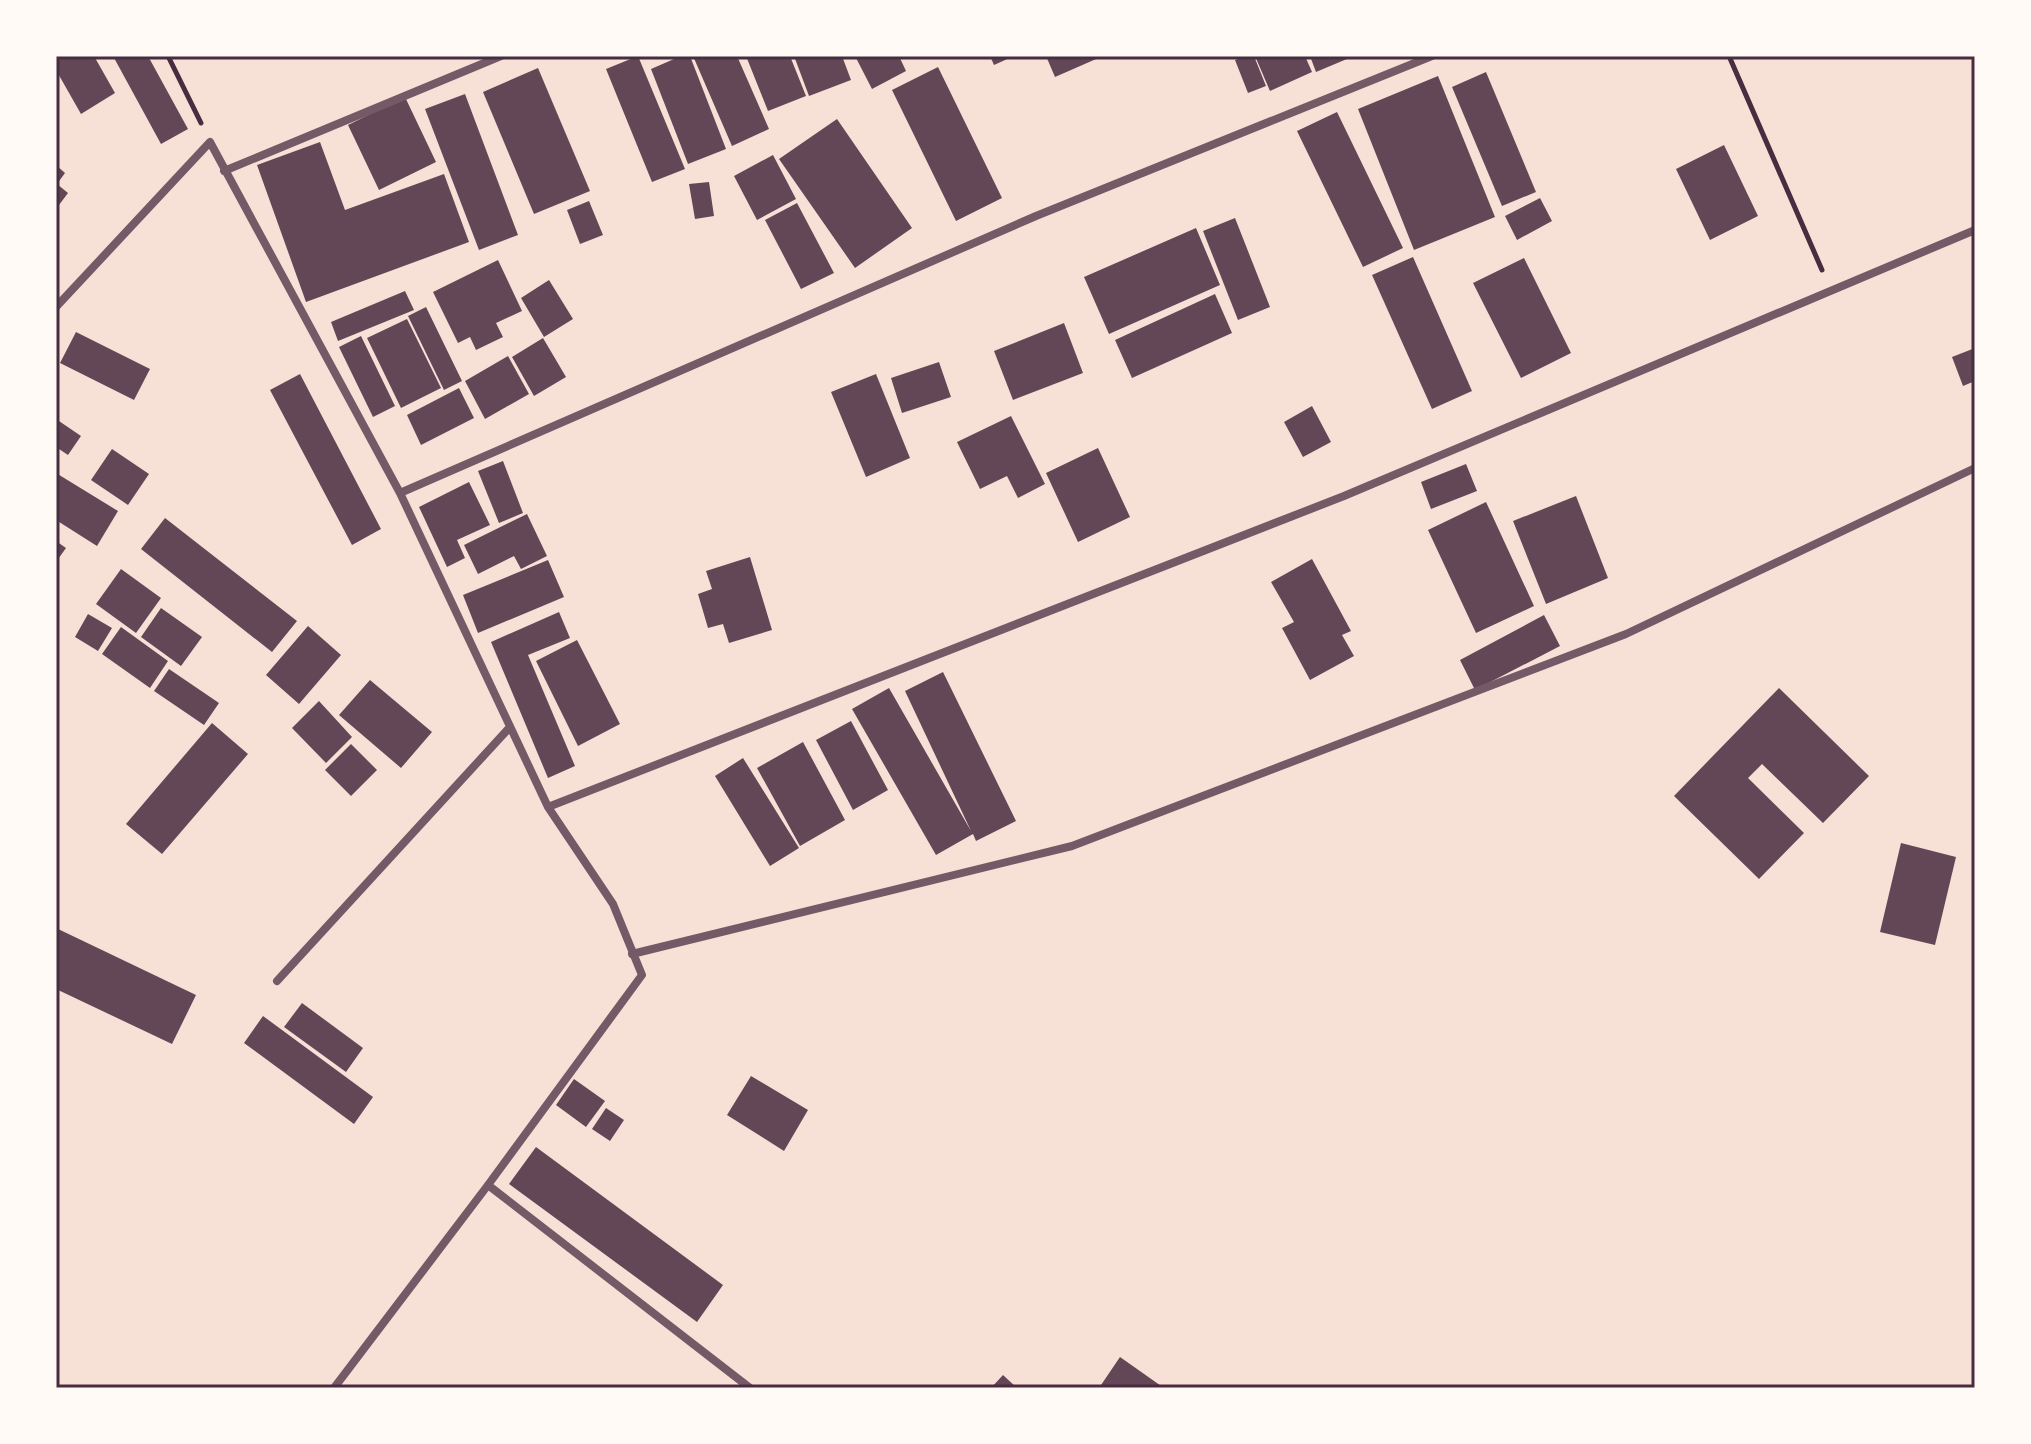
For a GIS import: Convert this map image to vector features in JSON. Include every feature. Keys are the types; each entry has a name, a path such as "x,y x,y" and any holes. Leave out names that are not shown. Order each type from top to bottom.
{"street":[{"path":"224,171 501,56"},
{"path":"400,493 1036,216 1432,56"},
{"path":"56,307 210,142 400,493 548,807 613,904 642,975 334,1388"},
{"path":"548,807 1344,496 1975,230"},
{"path":"632,954 1072,846 1626,634 1975,468"},
{"path":"277,981 510,727"},
{"path":"488,1185 750,1388"}],"path":[{"path":"168,56 210,142"},
{"path":"1729,56 1830,290"}],"building":[{"path":"56,56 94,56 115,93 81,114 56,70"},
{"path":"113,56 148,56 188,129 161,144"},
{"path":"638,56 685,169 652,182 606,69"},
{"path":"681,56 690,56 726,149 688,164 651,69"},
{"path":"693,56 737,56 769,129 732,146"},
{"path":"746,56 790,56 806,96 768,111"},
{"path":"794,56 842,56 851,80 809,96"},
{"path":"855,56 899,56 906,71 872,89"},
{"path":"990,56 1014,56 994,65"},
{"path":"1046,56 1103,56 1055,77"},
{"path":"1254,56 1266,86 1248,93 1235,60"},
{"path":"1255,56 1305,56 1312,72 1270,91"},
{"path":"1310,56 1354,56 1316,72"},
{"path":"938,67 1002,198 956,221 892,90"},
{"path":"538,68 590,191 534,214 483,92"},
{"path":"1486,72 1536,192 1502,206 1452,87"},
{"path":"1438,76 1495,217 1414,250 1358,109"},
{"path":"465,94 518,235 479,250 425,109"},
{"path":"405,97 436,162 379,190 348,125"},
{"path":"1337,112 1403,248 1363,267 1297,131"},
{"path":"837,119 912,228 855,268 779,159"},
{"path":"320,142 345,210 444,174 469,242 306,302 257,165"},
{"path":"1724,145 1758,216 1710,240 1676,169"},
{"path":"773,155 796,199 757,220 734,176"},
{"path":"56,165 65,173 57,184 68,193 56,209"},
{"path":"709,182 714,216 695,219 689,184"},
{"path":"1540,198 1552,221 1517,240 1505,216"},
{"path":"589,201 603,235 580,244 567,210"},
{"path":"797,203 834,273 801,289 765,220"},
{"path":"1235,218 1270,307 1238,320 1203,231"},
{"path":"1196,228 1220,285 1109,334 1084,277"},
{"path":"1413,257 1472,391 1432,409 1372,275"},
{"path":"1524,258 1571,353 1521,378 1473,283"},
{"path":"498,260 522,311 496,323 503,337 476,350 470,337 458,343 433,292"},
{"path":"549,280 573,319 544,337 521,298"},
{"path":"405,291 414,310 338,341 331,322"},
{"path":"1215,294 1232,333 1132,378 1115,340"},
{"path":"426,307 462,381 444,390 408,316"},
{"path":"407,319 441,388 401,408 367,338"},
{"path":"1064,323 1083,373 1013,400 994,351"},
{"path":"76,332 150,369 134,400 60,363"},
{"path":"361,336 395,406 373,417 339,347"},
{"path":"543,338 566,377 534,396 512,357"},
{"path":"1975,348 1975,381 1963,386 1952,357"},
{"path":"508,356 529,394 485,419 465,381"},
{"path":"939,362 951,397 902,413 891,378"},
{"path":"300,374 381,529 352,545 270,390"},
{"path":"876,374 910,458 866,477 831,392"},
{"path":"459,388 474,418 421,445 407,415"},
{"path":"1312,406 1331,442 1303,457 1284,422"},
{"path":"1011,416 1045,484 1018,498 1007,476 980,489 957,442"},
{"path":"56,419 81,436 68,455 56,447"},
{"path":"1098,448 1130,517 1078,542 1046,473"},
{"path":"112,449 149,474 128,505 91,480"},
{"path":"503,461 523,513 499,523 478,471"},
{"path":"1466,464 1477,491 1431,509 1421,482"},
{"path":"56,473 118,511 97,546 56,520"},
{"path":"469,482 490,525 457,540 465,558 447,567 419,507"},
{"path":"1576,496 1608,578 1546,604 1513,521"},
{"path":"1486,502 1534,606 1476,633 1428,530"},
{"path":"527,514 547,556 521,569 514,556 478,574 464,545"},
{"path":"165,518 297,621 272,652 141,549"},
{"path":"56,541 66,548 56,562"},
{"path":"750,557 772,630 729,643 723,624 708,628 698,594 712,589 706,571"},
{"path":"1312,559 1351,631 1342,635 1354,656 1310,680 1282,628 1294,622 1271,582"},
{"path":"548,560 564,597 478,633 463,595"},
{"path":"121,569 161,598 136,633 96,604"},
{"path":"161,608 202,637 181,666 141,637"},
{"path":"559,612 570,638 528,655 575,766 548,778 491,642"},
{"path":"88,614 112,628 98,651 75,637"},
{"path":"1544,615 1560,646 1475,690 1460,660"},
{"path":"308,626 341,655 299,704 266,675"},
{"path":"121,627 168,661 150,688 102,654"},
{"path":"577,640 620,724 578,746 536,661"},
{"path":"169,669 219,703 204,725 154,691"},
{"path":"943,672 1016,821 976,841 973,834 936,855 852,709 889,688 971,831 905,691"},
{"path":"370,680 432,732 401,768 339,715"},
{"path":"1779,688 1869,776 1823,823 1762,764 1748,778 1804,833 1759,879 1674,796"},
{"path":"319,701 352,737 326,763 292,728"},
{"path":"851,721 888,790 853,810 816,740"},
{"path":"212,723 248,754 162,854 126,824"},
{"path":"803,742 845,820 800,846 757,768"},
{"path":"351,744 377,770 351,796 325,770"},
{"path":"743,758 799,848 770,866 715,776"},
{"path":"1901,843 1956,857 1935,945 1880,932"},
{"path":"56,928 196,995 172,1044 56,989"},
{"path":"302,1003 363,1048 346,1072 284,1027"},
{"path":"263,1016 373,1097 354,1124 244,1043"},
{"path":"751,1076 808,1110 784,1151 727,1115"},
{"path":"574,1079 605,1101 586,1127 556,1105"},
{"path":"606,1108 624,1120 610,1141 592,1129"},
{"path":"536,1147 723,1285 697,1322 509,1184"},
{"path":"1120,1357 1164,1388 1099,1388"},
{"path":"1003,1375 1017,1388 991,1388"}]}
